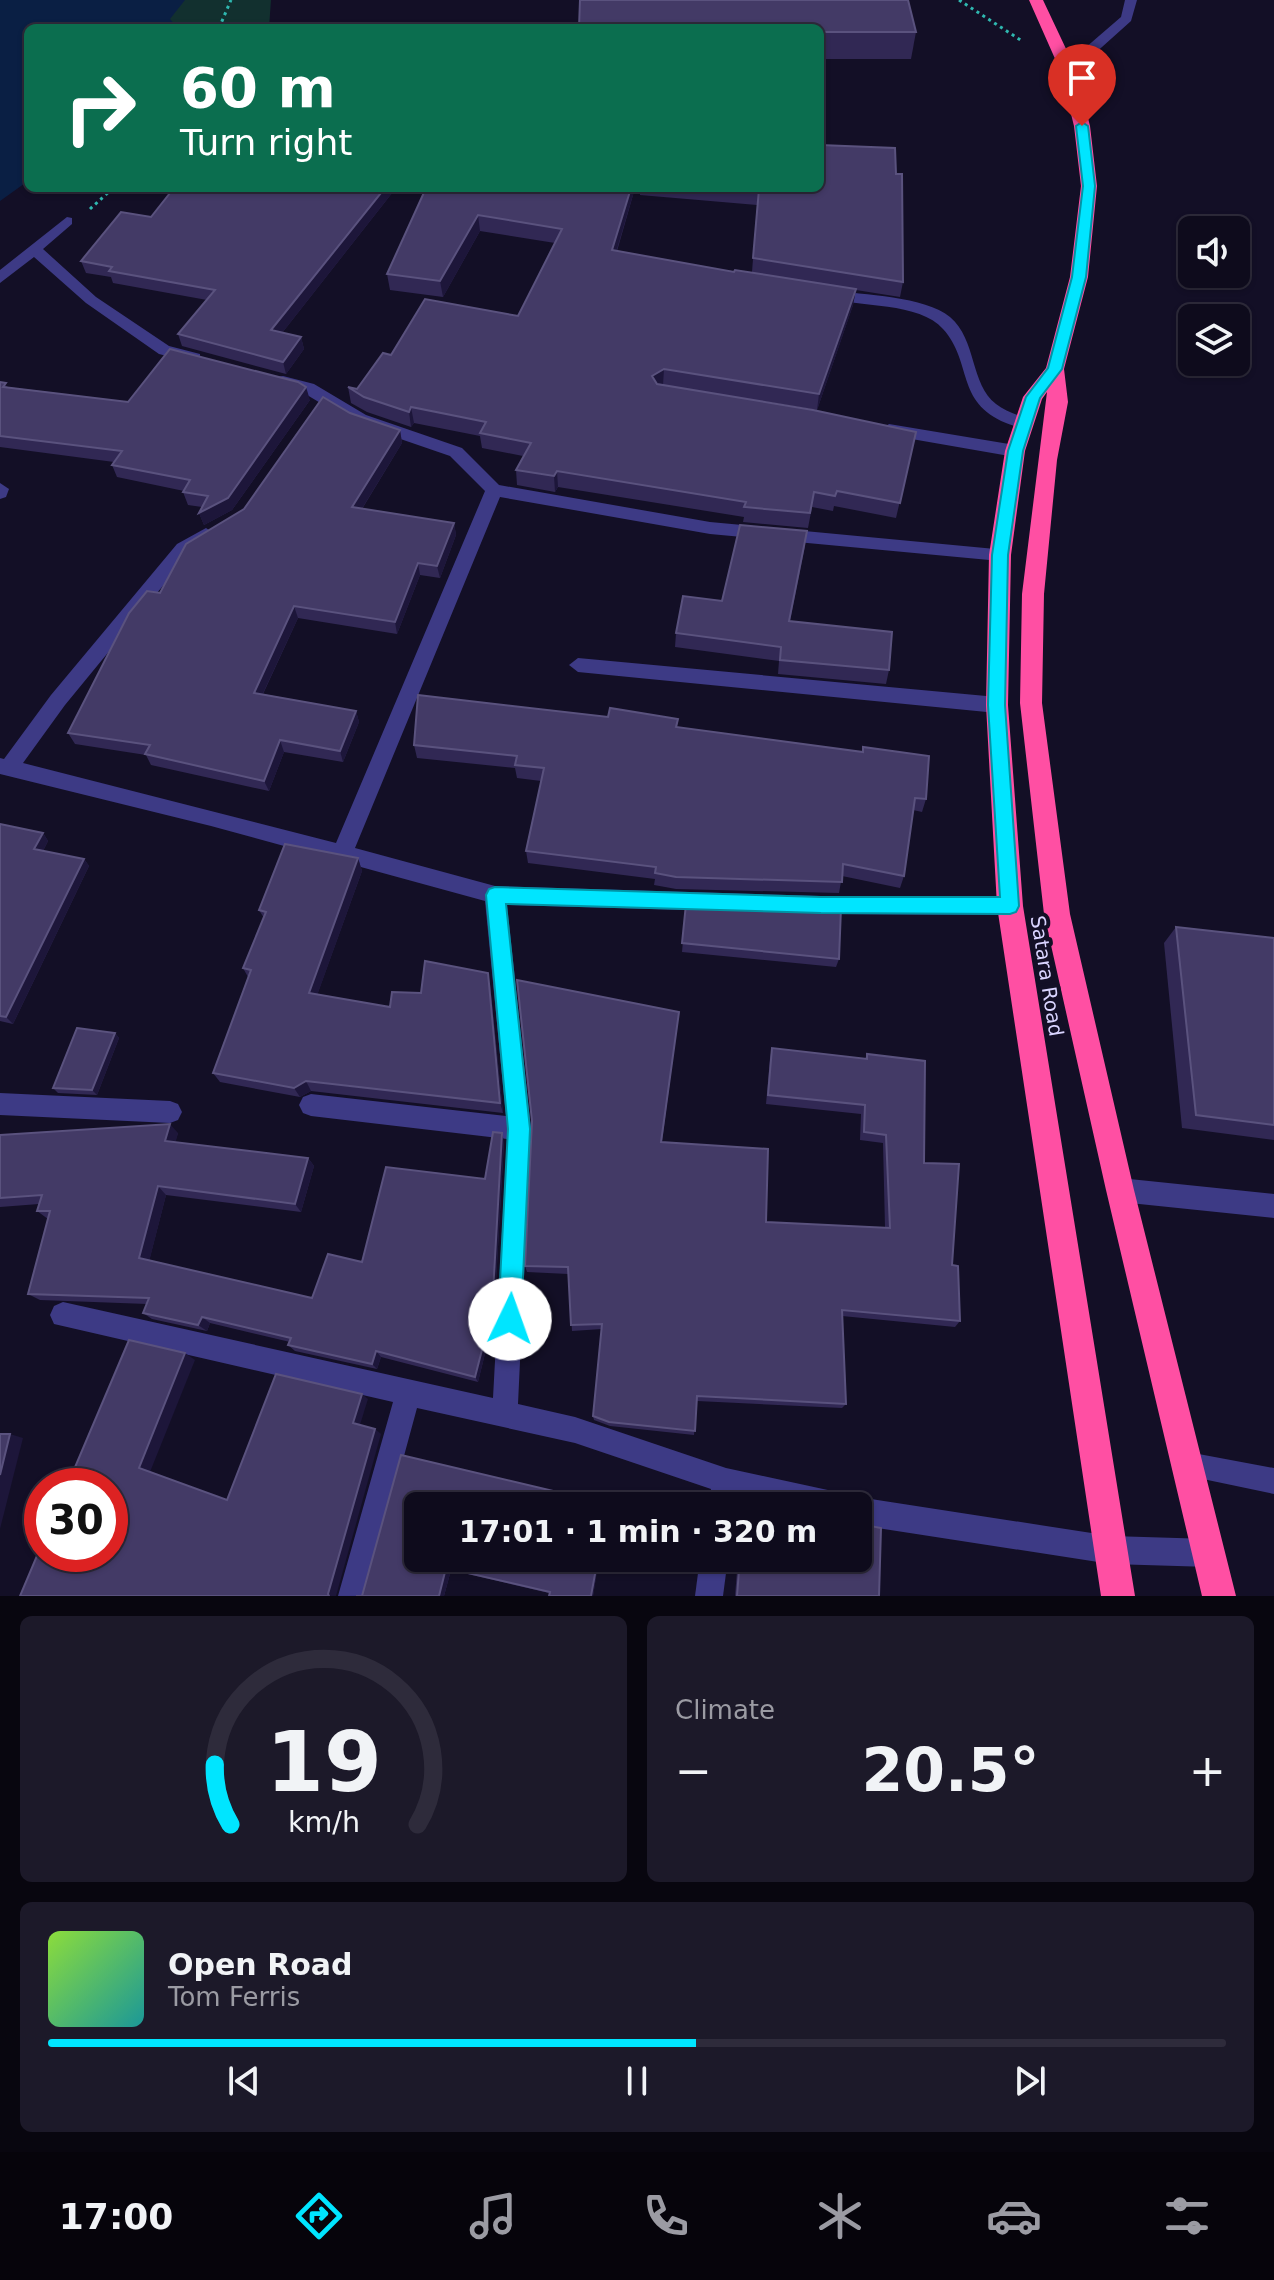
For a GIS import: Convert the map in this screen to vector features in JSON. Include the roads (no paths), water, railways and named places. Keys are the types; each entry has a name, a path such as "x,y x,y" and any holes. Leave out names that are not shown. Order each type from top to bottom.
{"highway":[{"path":"1036,0 1068,70 1082,126 1089,186 1079,277 1055,369 1058,402 1047,460 1033,594 1031,703 1057,914 1120,1190 1219,1596"},
{"name":"Satara Road","path":"1055,369 1033,397 1015,451 1000,555 997,705 1010,906 1118,1596"}],"street":[{"path":"1068,70 1127,18 1131,0"},
{"path":"0,278 67,221"},
{"path":"34,249 91,300 164,350 207,361"},
{"path":"812,292 906,306 944,320 959,340 974,387 987,407 1024,424"},
{"path":"265,376 308,388 319,403 456,452 494,490 710,528 1000,555"},
{"path":"878,429 1015,451"},
{"path":"342,853 494,490"},
{"path":"219,527 183,549 5,766 495,895 821,905 1010,906"},
{"path":"578,665 997,705"},
{"path":"495,895 519,1129 505,1413"},
{"path":"0,1104 170,1112"},
{"path":"311,1105 519,1129"},
{"path":"1120,1190 1274,1206"},
{"path":"63,1315 575,1430 722,1492"},
{"path":"352,1596 409,1391"},
{"path":"1188,1465 1274,1481"},
{"path":"872,1513 1111,1550 1210,1553"},
{"path":"709,1596 712,1572"}],"water":[{"path":"0,0 185,0 170,19 174,24 24,24 24,184 0,201"}]}
